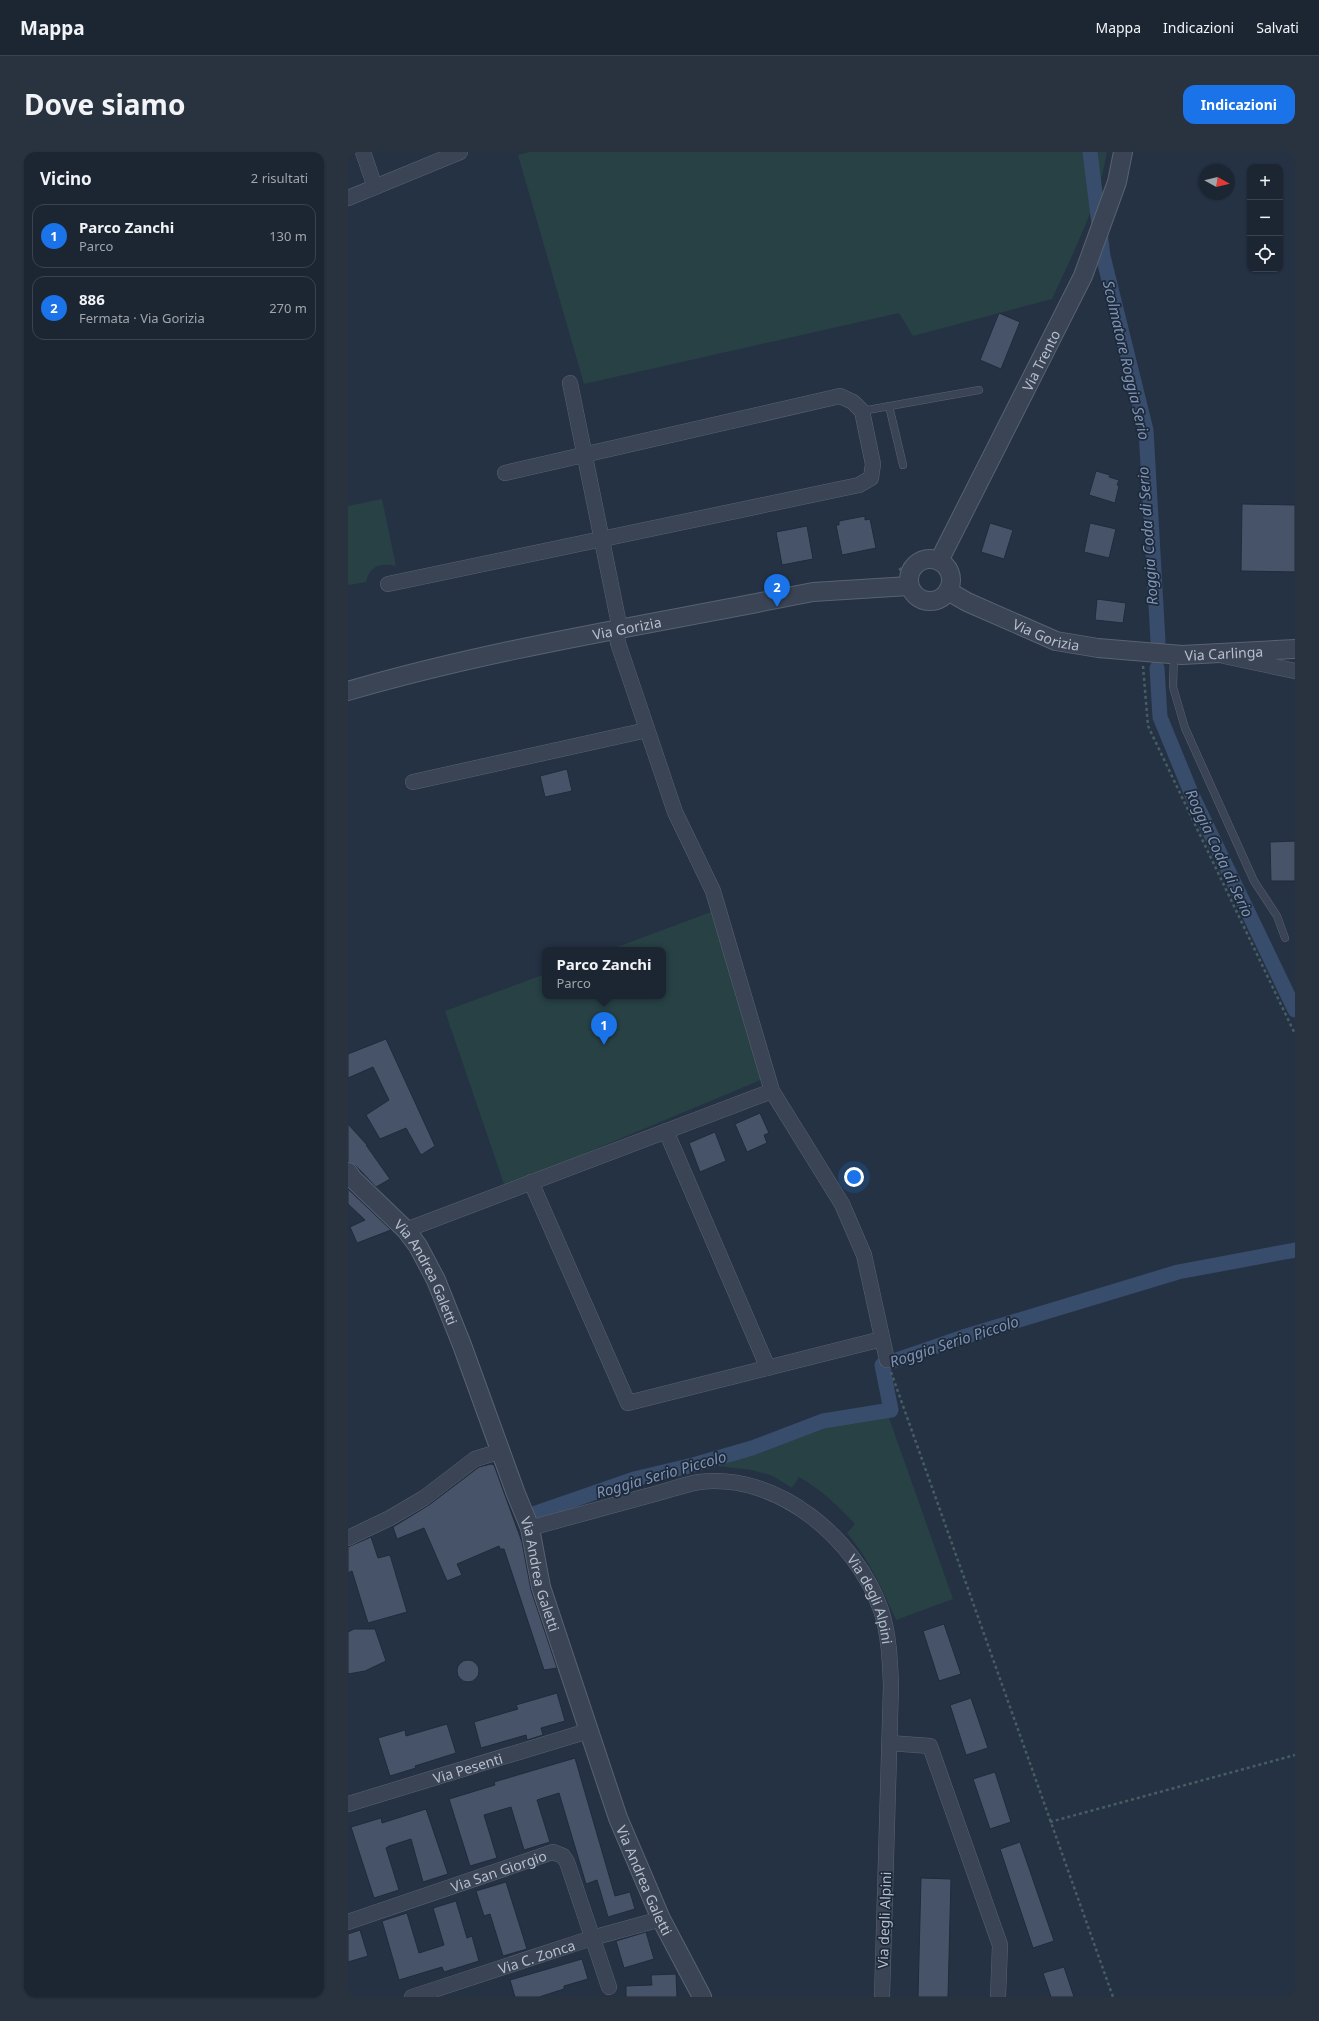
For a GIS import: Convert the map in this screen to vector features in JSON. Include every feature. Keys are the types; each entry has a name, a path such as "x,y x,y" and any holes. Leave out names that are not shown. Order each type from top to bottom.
{"street":[{"path":"363,152 375,187"},
{"path":"348,198 460,152"},
{"name":"Via Trento","path":"939,561 1083,276 1118,182 1123,152"},
{"path":"570,384 618,629 618,643 675,812 713,892 772,1091 842,1204 864,1255 887,1360"},
{"path":"388,584 858,485 870,478 873,464 862,411 853,402 840,396 505,473"},
{"path":"931,559 939,561 949,571 951,584 948,591 943,597 935,601 927,601 916,596 909,586 910,574 916,564 923,560 931,559"},
{"name":"Via Gorizia","path":"348,691 407,674 618,629 813,592 909,586"},
{"name":"Via Gorizia","path":"948,591 967,602 1056,641 1098,648 1153,654"},
{"name":"Via Carlinga","path":"1153,654 1214,654 1295,649"},
{"path":"1214,654 1295,670"},
{"path":"413,782 647,730"},
{"path":"406,1230 772,1091"},
{"path":"666,1131 768,1368"},
{"name":"Via Andrea Galetti","path":"348,1172 353,1179 406,1230 418,1246 436,1280 462,1345 530,1528 541,1587 618,1818 661,1919 702,1997"},
{"path":"531,1182 628,1403 882,1339"},
{"path":"348,1538 390,1518 424,1498 475,1459 501,1452"},
{"name":"Via degli Alpini","path":"530,1528 699,1482 736,1482 760,1488 817,1518 848,1552 868,1582 881,1611 890,1654 882,1997"},
{"name":"Via Pesenti","path":"348,1804 588,1731"},
{"path":"889,1743 930,1746 1000,1945 998,1997"},
{"name":"Via San Giorgio","path":"348,1922 553,1852 563,1856 567,1862 609,1987"},
{"name":"Via C. Zonca","path":"412,1997 592,1938 661,1919"}],"lane":[{"path":"862,411 979,390"},
{"path":"889,406 903,465"},
{"path":"1174,655 1173,687 1185,728 1254,881 1277,916 1285,938"}],"path":[{"path":"1144,670 1148,726 1295,1034"},
{"path":"887,1360 1113,1997"},
{"path":"1050,1822 1295,1755"}],"green space":[{"path":"529,152 1107,152 1098,191 1077,245 1052,299 913,336 899,313 584,384 518,155"},
{"path":"382,499 396,566 377,566 370,572 366,582 348,585 348,506"},
{"path":"711,912 763,1079 505,1187 445,1011 542,975 542,999 666,999 666,947 617,947"},
{"path":"888,1415 953,1599 896,1620 862,1553 847,1533 855,1524 829,1498 799,1477 792,1488 773,1476 752,1470 717,1466 718,1461 755,1452 822,1426"}],"building":[{"path":"999,313 1020,322 1001,369 980,360"},
{"path":"1096,471 1110,475 1109,477 1119,480 1115,503 1089,495"},
{"path":"1242,504 1295,505 1295,572 1241,571"},
{"path":"865,516 865,520 870,519 876,548 842,555 836,525 839,525 839,521"},
{"path":"990,523 1013,530 1004,559 981,552"},
{"path":"1090,523 1116,529 1109,558 1084,552"},
{"path":"807,526 813,559 782,565 776,532"},
{"path":"1097,599 1126,603 1123,623 1095,620"},
{"path":"567,769 572,791 545,797 540,776"},
{"path":"1295,841 1295,881 1271,881 1270,842"},
{"path":"386,1039 435,1146 421,1155 406,1128 380,1139 366,1115 389,1100 373,1067 348,1078 348,1054"},
{"path":"760,1113 769,1133 764,1135 767,1143 747,1152 735,1124"},
{"path":"348,1124 367,1145 390,1179 376,1187 356,1166 348,1162"},
{"path":"715,1132 726,1161 700,1172 689,1143"},
{"path":"348,1189 391,1230 357,1243 350,1227 365,1220 348,1204"},
{"path":"491,1464 494,1465 522,1542 531,1590 557,1668 544,1670 504,1549 500,1549 499,1546 457,1564 462,1575 447,1581 424,1528 397,1539 393,1527 429,1505 479,1467"},
{"path":"371,1537 378,1558 390,1555 407,1612 368,1623 352,1571 348,1573 348,1547"},
{"path":"944,1624 961,1674 939,1681 923,1631"},
{"path":"354,1629 375,1629 386,1661 365,1671 348,1674 348,1632"},
{"path":"464,1660 472,1660 479,1667 479,1675 472,1682 464,1682 457,1675 457,1667"},
{"path":"557,1693 565,1721 541,1728 543,1735 527,1740 526,1735 481,1748 474,1722 518,1709 516,1705"},
{"path":"971,1698 988,1748 966,1755 950,1705"},
{"path":"447,1724 456,1753 415,1766 416,1768 390,1776 378,1738 405,1730 406,1736"},
{"path":"575,1758 615,1896 630,1892 635,1909 608,1917 597,1880 586,1884 559,1793 537,1800 550,1842 524,1850 511,1807 484,1815 497,1858 470,1866 449,1799 495,1785 494,1782"},
{"path":"995,1772 1011,1822 990,1829 973,1779"},
{"path":"426,1809 448,1874 423,1882 411,1839 389,1846 386,1848 399,1890 374,1898 351,1827 381,1818 382,1823"},
{"path":"1020,1842 1054,1941 1033,1948 1000,1849"},
{"path":"921,1878 951,1879 948,1997 918,1997"},
{"path":"506,1882 527,1949 503,1956 490,1914 484,1916 476,1891"},
{"path":"456,1901 467,1938 472,1936 479,1961 444,1972 442,1967 399,1980 382,1921 407,1913 419,1953 444,1945 433,1908"},
{"path":"360,1930 368,1956 348,1962 348,1934"},
{"path":"646,1932 654,1959 624,1968 616,1941"},
{"path":"582,1959 588,1979 564,1986 564,1989 539,1997 515,1997 510,1980"},
{"path":"1064,1967 1074,1997 1051,1997 1043,1973"},
{"path":"676,1974 677,1997 626,1997 626,1986 652,1985 651,1975"}],"waterway":[{"name":"Scolmatore Roggia Serio","path":"1090,152 1103,256 1146,430 1158,641"},
{"name":"Roggia Coda di Serio","path":"1157,668 1160,717 1192,795 1295,1010"},
{"name":"Roggia Serio Piccolo","path":"530,1515 634,1479 693,1465 752,1448 823,1421 891,1410 882,1365 963,1337 1178,1272 1295,1250"}],"place":[{"name":"886","path":"777,607"},
{"name":"Parco Zanchi","path":"604,1045"}]}
